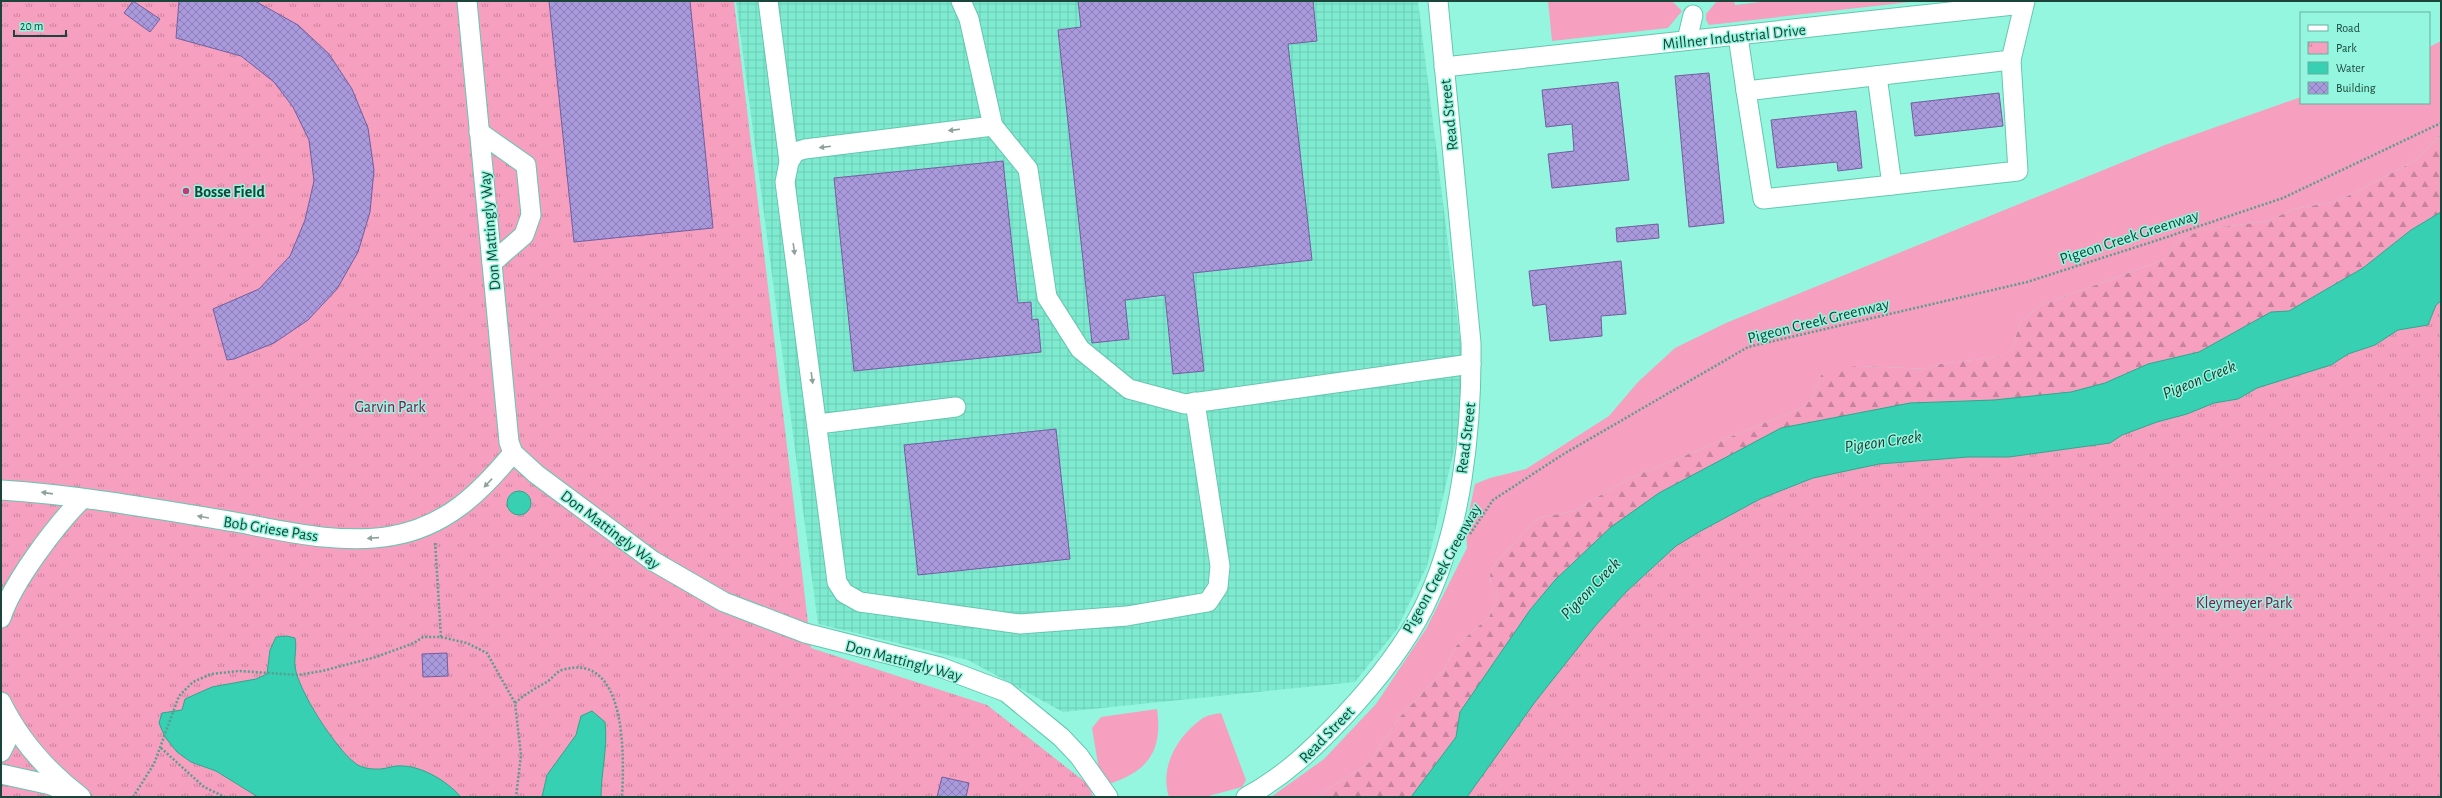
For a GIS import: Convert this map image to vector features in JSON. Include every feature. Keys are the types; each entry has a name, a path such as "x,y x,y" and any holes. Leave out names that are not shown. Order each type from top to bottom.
{"street":[{"name":"Don Mattingly Way","path":"467,1 509,442 513,453 536,474 653,561 724,602 805,633 940,667 1006,692 1061,737 1079,756 1108,797"},
{"path":"768,1 789,162 785,182 818,424 837,582 844,593 860,602 1020,624 1127,616 1208,602 1218,587 1220,566 1195,402"},
{"path":"961,1 969,19 993,126 1028,169 1048,297 1080,349 1129,389 1185,404 1471,364"},
{"name":"Read Street","path":"1246,797 1300,762 1332,730 1392,659 1422,611 1444,557 1454,523 1468,428 1471,364 1438,1"},
{"path":"1738,36 1762,199 2018,171 2011,60 2024,2"},
{"name":"Millner Industrial Drive","path":"1444,67 1687,40 1738,36 1932,8 2024,2"},
{"path":"1687,40 1693,15"},
{"path":"1746,91 2011,60"},
{"path":"1877,76 1892,185"},
{"path":"789,162 795,152 805,149 993,126"},
{"path":"479,132 526,165 531,215 524,235 492,263"},
{"path":"818,424 956,407"},
{"name":"Bob Griese Pass","path":"1,490 82,499 296,533 341,538 372,539 392,536 434,522 465,504 487,485 513,453"},
{"path":"1,618 4,608 31,563 51,534 82,499"},
{"path":"1,702 11,723 44,765 80,797"},
{"path":"1,752 9,736 11,723"},
{"path":"1,774 52,785 80,797"}],"path":[{"name":"Pigeon Creek Greenway","path":"1467,540 1493,500 1562,455 1748,347 2027,282 2158,240 2282,198 2441,123"},
{"path":"434,522 441,637"},
{"path":"133,797 154,764 179,696 193,682 211,674 239,671 298,675 322,671 376,657 414,643 423,637 441,637 467,643 487,653 515,704 521,755 516,797"},
{"path":"515,704 526,693 547,682 561,670 581,668 601,677 616,700 624,761 622,797"},
{"path":"161,748 204,786 225,797"}],"shaded area":[{"path":"736,1 1418,1 1461,348 1460,424 1427,566 1397,629 1355,682 1063,712 968,660 818,624"}],"green space":[{"name":"Garvin Park","path":"1,1 734,1 811,648 987,705 1089,785 1093,797 1,797"},
{"path":"1548,1 1672,1 1682,11 1668,28 1552,41"},
{"path":"1717,1 1734,1 1735,5 1770,1 1919,1 1709,25 1706,20 1706,14"},
{"path":"2441,41 2441,134 2413,162 2338,201 2294,209 2268,221 2201,230 2179,240 2163,260 2039,306 2020,322 2013,347 2005,356 1940,364 1929,369 1859,366 1821,375 1812,399 1803,407 1628,479 1574,511 1539,518 1497,561 1490,574 1491,586 1498,598 1489,617 1456,646 1443,671 1400,717 1368,764 1315,797 1271,797 1324,759 1376,704 1426,629 1467,548 1466,526 1475,484 1490,478 1526,469 1609,416 1638,382 1675,348 1726,323 2165,145 2300,97 2300,104 2430,104 2430,46"},
{"path":"2441,134 2441,212 2411,230 2363,268 2289,311 2271,313 2199,352 2148,364 2105,383 2071,392 1994,400 1659,493 1611,527 1555,580 1530,610 1460,712 1456,737 1411,797 1315,797 1368,764 1400,717 1443,671 1456,646 1489,617 1498,598 1491,586 1490,574 1497,561 1539,518 1574,511 1628,479 1803,407 1812,399 1821,375 1832,369 1859,366 1929,369 1940,364 2004,356 2013,347 2020,322 2039,306 2163,260 2179,240 2201,230 2268,221 2294,209 2338,201 2413,162"},
{"name":"Kleymeyer Park","path":"2441,301 2441,797 1467,797 1535,702 1596,625 1626,592 1676,546 1760,499 1813,478 1879,464 1968,457 2009,457 2110,443 2122,435 2157,422 2187,414 2214,403 2238,399 2257,388 2331,365 2348,354 2375,345 2398,330 2428,325 2436,305"},
{"path":"1157,709 1158,737 1155,748 1150,757 1143,766 1134,773 1109,784 1099,770 1092,728 1101,717"},
{"path":"1221,713 1246,780 1242,787 1205,797 1169,797 1167,774 1169,763 1179,743 1186,733 1203,718"}],"water":[{"name":"Pigeon Creek","path":"2441,212 2441,301 2436,305 2428,325 2398,330 2375,345 2348,354 2331,365 2257,388 2238,399 2214,403 2187,414 2157,422 2122,435 2110,443 2009,457 1968,457 1879,464 1813,478 1760,499 1676,546 1626,592 1596,625 1535,702 1467,797 1411,797 1456,737 1460,712 1530,610 1555,580 1611,527 1659,493 1781,428 1910,403 1994,400 2071,392 2105,383 2148,364 2199,352 2271,312 2289,311 2363,268 2411,230"},
{"path":"519,491 528,494 531,503 528,512 519,515 510,512 507,503 510,494"},
{"path":"287,636 295,638 295,666 297,676 310,703 328,732 347,756 362,767 367,768 380,769 405,766 423,770 440,779 461,797 258,797 216,771 191,762 177,752 165,737 159,723 162,713 182,710 185,699 212,687 256,679 267,674 270,650 276,637"},
{"path":"592,711 605,722 606,741 601,797 542,797 547,775 576,735 581,716"}],"building":[{"path":"133,1 160,19 150,32 124,13"},
{"path":"179,1 255,1 298,25 329,54 352,89 368,128 374,170 370,212 358,252 337,289 308,320 274,343 234,359 227,360 213,309 259,289 290,256 305,220 314,181 309,140 293,107 274,82 241,56 176,38"},
{"path":"549,1 690,1 713,228 574,242"},
{"path":"1078,1 1313,1 1317,41 1288,44 1312,260 1193,273 1204,371 1173,374 1165,295 1125,300 1129,339 1092,343 1058,30 1081,27"},
{"path":"1709,73 1724,223 1689,227 1675,76"},
{"path":"1618,82 1629,180 1552,188 1548,154 1574,151 1572,124 1546,127 1542,90"},
{"path":"1999,93 2003,126 1915,136 1911,103"},
{"path":"1856,111 1862,168 1838,171 1837,162 1777,168 1771,120"},
{"path":"1003,161 1018,303 1031,302 1032,320 1038,319 1041,352 854,371 834,178"},
{"path":"1658,224 1659,238 1617,242 1616,228"},
{"path":"1621,261 1626,314 1601,316 1602,336 1550,341 1546,304 1533,306 1529,271"},
{"path":"1056,429 1070,559 918,575 904,445"},
{"path":"447,653 448,676 423,677 422,654"},
{"path":"942,777 969,783 966,797 937,797"}],"place":[{"name":"Bosse Field","path":"186,191"}]}
